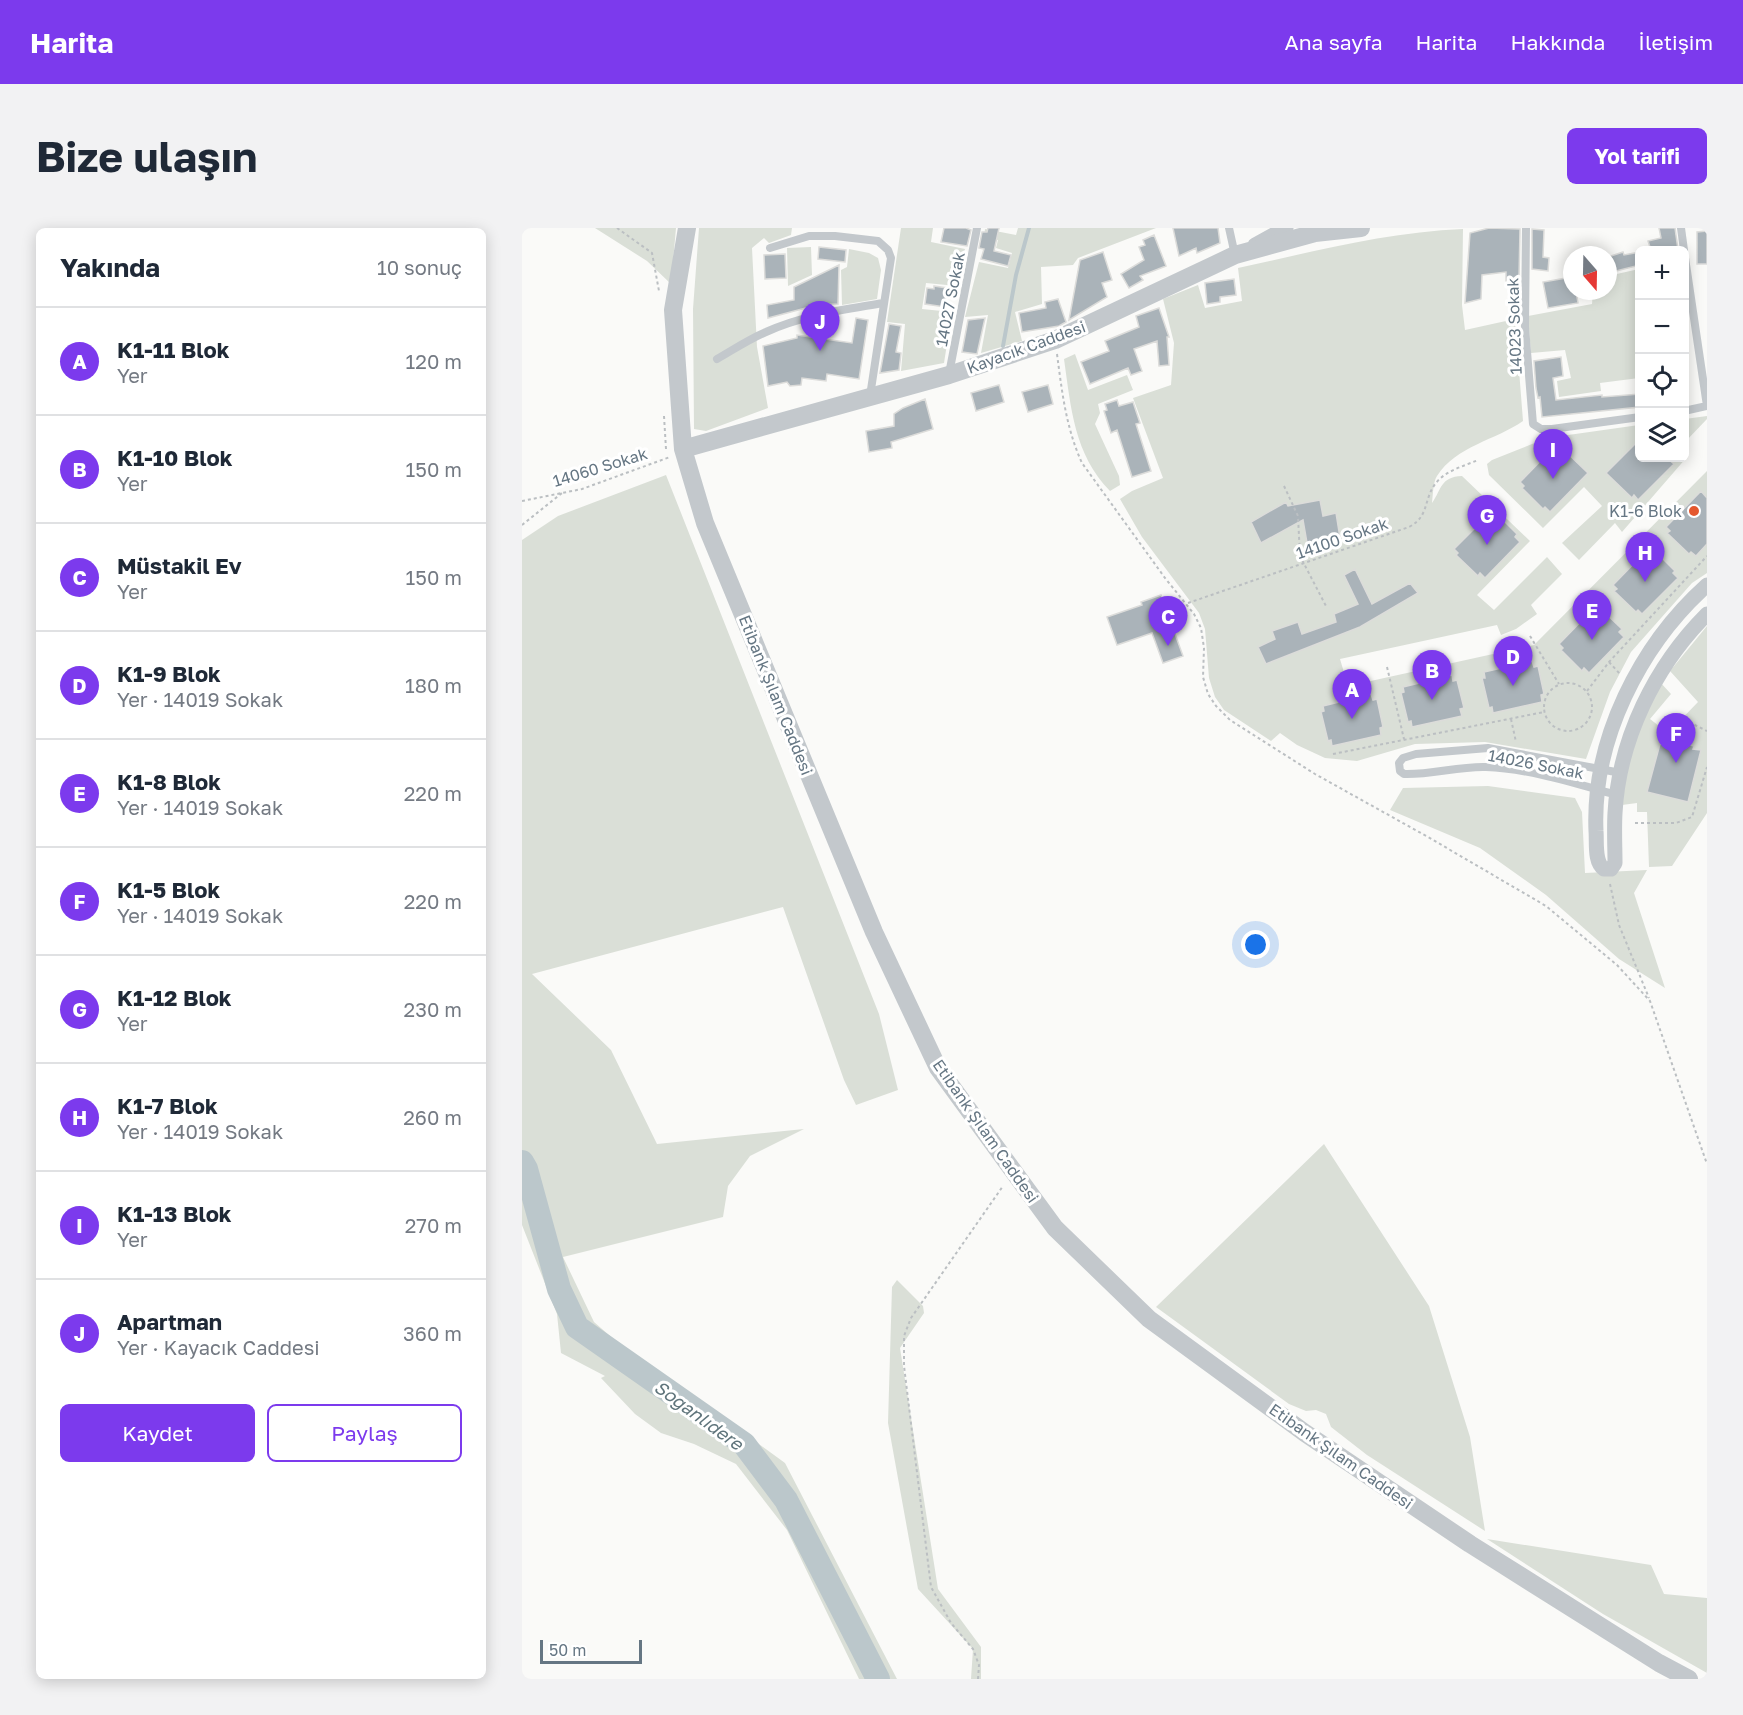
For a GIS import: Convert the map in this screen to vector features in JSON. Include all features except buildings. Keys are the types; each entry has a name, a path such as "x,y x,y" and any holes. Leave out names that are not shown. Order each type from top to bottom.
{"street":[{"name":"Etibank Şılam Caddesi","path":"687,228 673,310 676,453 874,932 938,1068 1055,1228 1149,1319 1305,1433 1470,1544 1659,1663 1689,1679"},
{"path":"1235,255 1286,228"},
{"name":"Kayacık Caddesi","path":"676,453 949,375 1055,340 1235,255 1315,233 1361,228"},
{"path":"1707,585 1689,601 1647,653 1625,696 1600,769 1596,814 1598,862 1601,868 1607,870 1615,863 1617,795 1639,711 1680,642 1707,614"}],"lane":[{"name":"14027 Sokak","path":"949,375 977,228"},
{"path":"1229,228 1235,255"},
{"name":"14023 Sokak","path":"1526,228 1525,327 1533,424 1540,429 1551,429 1635,418"},
{"path":"1681,228 1683,246"},
{"path":"770,248 809,236 835,236 878,241 888,250 891,258 870,397"},
{"path":"1689,285 1707,406 1689,410"},
{"path":"717,359 765,332 793,322 825,313 883,303"},
{"name":"14026 Sokak","path":"1617,795 1494,767 1473,767 1408,775 1402,773 1399,768 1403,758 1424,753 1488,748 1621,773"}],"path":[{"path":"617,228 652,253 660,298"},
{"path":"1055,340 1064,407 1082,463 1186,604 1201,628 1204,648 1203,677 1208,694 1216,706 1230,720 1315,774 1546,906 1617,965 1650,1001"},
{"path":"663,414 664,437 676,453"},
{"name":"14060 Sokak","path":"522,501 582,489 676,453"},
{"name":"14100 Sokak","path":"1186,604 1417,523 1422,517 1436,483 1444,475 1478,460"},
{"path":"1284,486 1298,516 1300,556 1327,608"},
{"path":"522,525 562,493"},
{"path":"1587,691 1609,662 1707,556"},
{"path":"1530,636 1558,684"},
{"path":"1387,667 1404,739"},
{"path":"1574,683 1587,691 1593,705 1589,720 1577,730 1569,732 1553,727 1544,712 1546,696 1558,684 1574,683"},
{"path":"1333,754 1544,712"},
{"path":"1673,714 1707,731"},
{"path":"1511,719 1520,753"},
{"path":"1635,823 1676,823 1692,817 1707,766"},
{"path":"1607,870 1619,925 1650,1001 1707,1164"},
{"path":"978,1679 979,1665 973,1649 951,1623 931,1587 905,1385 904,1336 911,1318 1014,1172"}],"shaded area":[{"path":"595,228 676,228 671,284 647,261"},
{"path":"699,228 792,228 791,235 769,243 764,238 752,248 757,347 768,408 706,431 694,429 693,309"},
{"path":"901,228 933,228 931,242 965,249 957,286 926,283 922,309 952,312 944,363 901,371 905,324 887,322"},
{"path":"1018,228 1156,228 1078,258 1073,265 1041,267 1042,304 1015,312 1022,341 981,353 988,315 965,317 979,262 1008,268 1012,253 996,248 998,240 984,237 985,229 1016,235"},
{"path":"1463,229 1462,305 1465,330 1515,319 1523,421 1465,450 1445,466 1436,479 1432,503 1445,481 1462,476 1530,541 1477,595 1494,610 1547,557 1562,574 1531,605 1537,614 1516,629 1501,635 1497,625 1340,659 1348,686 1534,645 1707,471 1707,573 1692,583 1631,652 1610,692 1586,759 1485,742 1415,744 1357,761 1325,758 1297,745 1280,733 1271,741 1224,710 1215,697 1209,678 1205,629 1199,613 1142,537 1120,499 1132,491 1163,478 1133,398 1171,385 1174,343 1163,299 1198,285 1205,308 1242,301 1238,268 1378,238"},
{"path":"811,247 812,275 788,286 787,248"},
{"path":"849,249 869,253 878,258 881,270 877,299 842,305 841,270 847,267"},
{"path":"1635,270 1635,379 1600,383 1601,391 1559,397 1557,381 1571,378 1565,350 1531,353 1528,316 1592,304 1592,300 1617,300 1617,274"},
{"path":"1075,354 1088,390 1127,375 1133,390 1098,404 1100,413 1095,424 1119,476 1120,485 1110,491 1089,462 1076,430 1064,359"},
{"path":"1707,416 1707,419 1689,438 1689,418"},
{"path":"1635,426 1635,462 1683,462 1622,532 1615,523 1579,560 1562,543 1602,506 1584,487 1543,528 1489,475 1487,464 1492,460 1547,438"},
{"path":"666,475 879,1014 898,1090 856,1105 844,1080 783,907 532,974 611,1050 657,1144 804,1129 750,1156 728,1186 723,1217 563,1257 594,1322 640,1362 645,1361 785,1463 897,1679 859,1679 787,1530 736,1464 694,1444 661,1433 635,1414 601,1378 605,1376 561,1353 557,1314 522,1225 522,540 558,516"},
{"path":"1707,626 1707,813 1672,866 1649,867 1647,812 1637,812 1637,803 1622,805 1628,764 1643,719 1660,682 1671,694 1650,719 1668,733 1698,702 1670,671"},
{"path":"1488,786 1575,798 1582,812 1585,873 1647,870 1634,893 1665,988 1619,959 1546,895 1480,848 1390,810 1403,788"},
{"path":"1324,1144 1429,1306 1470,1437 1485,1531 1367,1455 1331,1427 1326,1414 1316,1410 1306,1411 1289,1404 1156,1307"},
{"path":"897,1280 923,1306 924,1313 900,1348 938,1589 981,1647 981,1679 971,1679 973,1649 918,1589 888,1423 892,1287"},
{"path":"1487,1539 1651,1565 1664,1594 1707,1598 1707,1673 1603,1614"}],"waterway":[{"name":"Soğanlıdere","path":"1003,346 1016,275 1029,228"},
{"name":"Soğanlıdere","path":"522,1162 526,1169 559,1289 577,1327 744,1444 786,1500 878,1679"}],"place":[{"name":"Apartman","path":"820,351"},
{"name":"K1-13 Blok","path":"1553,479"},
{"name":"K1-6 Blok","path":"1694,511"},
{"name":"K1-12 Blok","path":"1487,545"},
{"name":"K1-7 Blok","path":"1645,582"},
{"name":"K1-8 Blok","path":"1592,640"},
{"name":"Müstakil Ev","path":"1168,646"},
{"name":"K1-9 Blok","path":"1513,686"},
{"name":"K1-10 Blok","path":"1432,700"},
{"name":"K1-11 Blok","path":"1352,719"},
{"name":"K1-5 Blok","path":"1676,763"}]}
